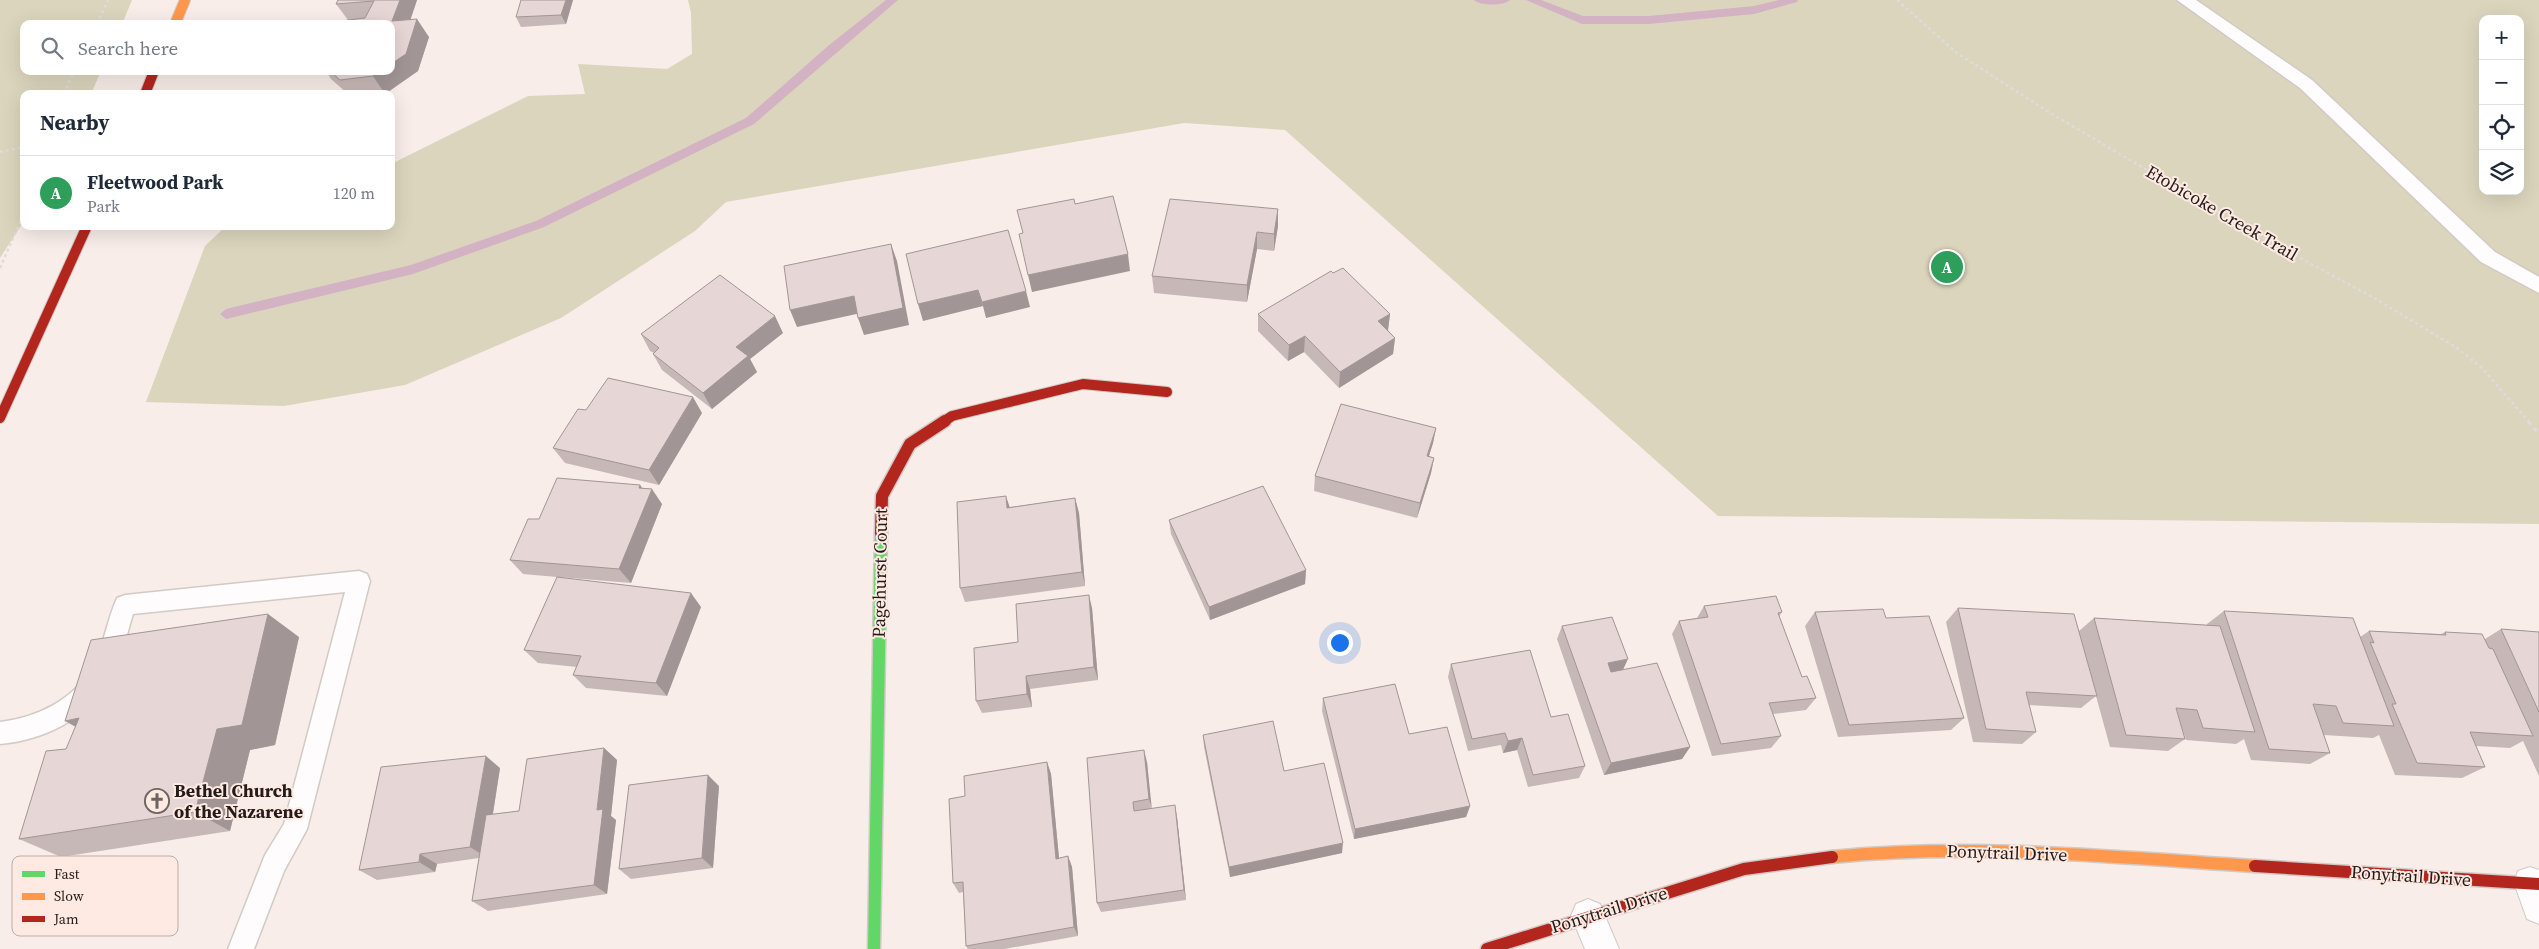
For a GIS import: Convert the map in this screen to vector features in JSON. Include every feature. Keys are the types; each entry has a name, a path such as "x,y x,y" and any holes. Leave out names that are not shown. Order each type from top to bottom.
{"street":[{"path":"177,20 185,0"},
{"path":"147,90 152,75"},
{"path":"0,418 85,230"},
{"name":"Pagehurst Court","path":"874,949 882,496 910,444 952,416 1083,384 1167,392"},
{"name":"Ponytrail Drive","path":"1487,949 1744,869 1879,851 2006,851 2536,891"},
{"path":"1588,916 1602,949"}],"lane":[{"path":"2185,0 2306,84 2488,257 2539,286"},
{"path":"0,733 19,731 51,720 79,701 102,673 126,605 360,581 294,829 274,864 241,949"}],"path":[{"path":"99,20 108,0"},
{"name":"Etobicoke Creek Trail","path":"1897,0 1957,53 2047,111 2245,228 2384,304 2450,344 2482,368 2539,434"},
{"path":"66,90 72,75"},
{"path":"0,152 20,149"},
{"path":"0,268 20,221"}],"shaded area":[{"path":"0,0 132,0 124,20 20,20 20,75 99,75 93,90 20,90 20,227 0,258"},
{"path":"688,0 2539,0 2539,524 1718,516 1285,130 1184,123 726,202 695,231 561,318 405,385 284,406 146,402 205,246 222,230 395,230 395,162 528,96 585,94 578,64 667,69 692,54 691,13"}],"building":[{"path":"338,0 400,0 392,20 349,20 365,18 374,1 336,4"},
{"path":"521,0 566,0 561,15 516,17"},
{"path":"417,19 406,54 395,61 395,21"},
{"path":"334,75 374,75 373,76 340,80"},
{"path":"1113,196 1128,254 1028,275 1019,234 1023,233 1017,210 1074,199 1075,204"},
{"path":"1170,199 1278,209 1274,234 1257,232 1247,285 1152,276"},
{"path":"1008,230 1026,291 982,302 978,290 918,304 906,254"},
{"path":"891,244 903,308 858,318 854,296 790,310 784,266"},
{"path":"1343,268 1390,314 1378,321 1395,338 1340,372 1305,336 1289,345 1258,314 1331,271 1333,273"},
{"path":"720,275 775,316 736,347 748,356 703,393 653,354 659,348 641,334"},
{"path":"608,378 693,397 649,470 553,448 578,409 586,410"},
{"path":"1341,404 1436,428 1427,456 1434,458 1420,503 1315,476"},
{"path":"557,478 640,485 639,488 652,489 619,569 510,560 528,519 539,519"},
{"path":"1263,486 1306,570 1209,607 1169,520"},
{"path":"1006,496 1007,508 1075,498 1082,572 960,588 957,502"},
{"path":"557,577 691,593 656,683 573,675 581,656 524,650"},
{"path":"1089,595 1094,667 1026,676 1027,694 976,701 974,648 1018,642 1016,604"},
{"path":"1776,596 1782,612 1778,613 1802,677 1807,676 1816,698 1769,703 1781,736 1721,744 1679,621 1708,617 1704,606"},
{"path":"1958,608 2074,614 2097,696 2026,692 2036,732 1986,729"},
{"path":"1883,609 1886,618 1929,616 1964,718 1849,725 1815,612"},
{"path":"2224,611 2353,618 2394,726 2343,723 2336,706 2313,704 2330,753 2269,749"},
{"path":"268,614 242,725 217,729 195,812 19,839 46,751 66,749 79,718 65,721 91,640"},
{"path":"1612,617 1628,659 1608,663 1611,672 1657,663 1690,747 1611,763 1562,626"},
{"path":"2094,618 2220,626 2255,732 2203,728 2197,710 2176,708 2185,739 2126,735"},
{"path":"2501,629 2539,632 2539,712"},
{"path":"2369,631 2446,635 2445,632 2482,634 2489,648 2493,649 2533,736 2470,732 2485,767 2417,763 2392,704 2396,704 2370,642 2374,643"},
{"path":"1530,650 1551,717 1568,714 1585,766 1533,775 1522,738 1508,741 1505,733 1472,739 1451,664"},
{"path":"1395,684 1409,734 1447,727 1470,806 1355,829 1323,698"},
{"path":"1273,721 1284,771 1324,763 1343,843 1229,867 1203,735"},
{"path":"604,748 597,810 603,809 594,885 472,901 486,815 519,811 527,759"},
{"path":"1144,750 1149,799 1133,802 1134,811 1175,805 1184,890 1097,903 1087,758"},
{"path":"486,756 470,847 420,854 419,862 359,870 381,767"},
{"path":"1047,762 1056,859 1068,856 1074,927 966,946 963,882 953,883 949,799 965,796 964,776"},
{"path":"708,775 702,858 619,869 629,785"}],"waterway":[{"path":"226,314 413,269 540,224 750,121 832,49 893,0"},
{"path":"1479,0 1505,0"},
{"path":"1531,0 1582,20 1649,20 1754,10 1793,0"}],"traffic: fast":[{"path":"874,949 881,533"}],"traffic: slow":[{"path":"177,20 185,0"},
{"path":"1832,857 1884,852 1990,850 2255,866"}],"traffic: jam":[{"path":"147,90 152,75"},
{"path":"0,418 85,230"},
{"path":"881,533 882,496 910,444 952,416 1083,384 1167,392"},
{"path":"1487,949 1744,869 1832,857"},
{"path":"2255,866 2539,884"}],"place":[{"name":"Fleetwood Park","path":"1947,267"},
{"name":"Bethel Church of the Nazarene","path":"157,801"}]}
